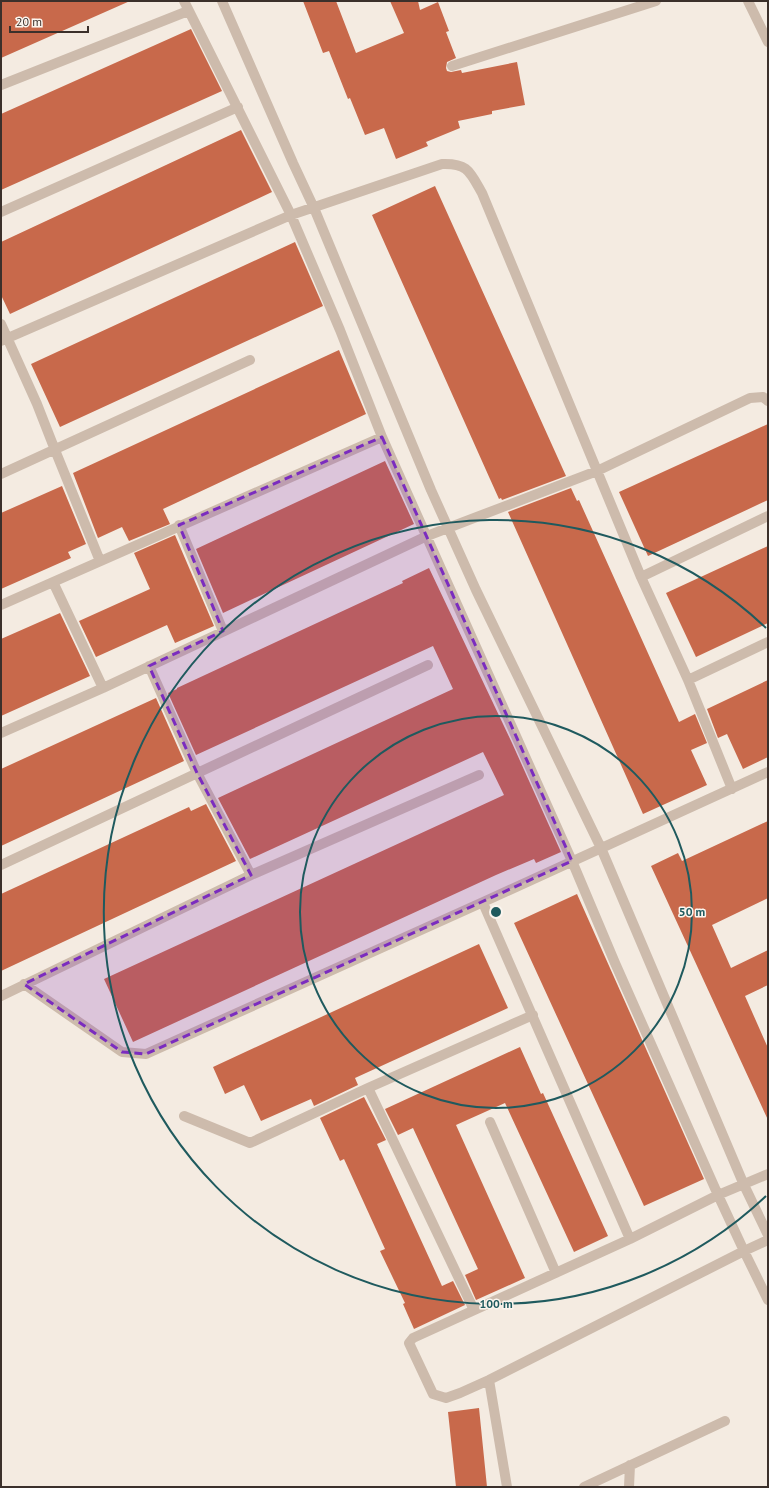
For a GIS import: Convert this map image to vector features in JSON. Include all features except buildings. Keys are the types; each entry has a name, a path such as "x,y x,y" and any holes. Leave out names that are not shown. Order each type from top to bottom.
{"street":[{"path":"184,1 291,215 340,330 382,437 572,861 615,963 718,1195 768,1300"},
{"path":"222,1 314,208 431,490 480,598 601,848 744,1185 768,1235"},
{"path":"452,66 656,1"},
{"path":"748,1 768,42"},
{"path":"1,85 188,11"},
{"path":"1,212 238,107"},
{"path":"4,340 291,215 442,164 456,164 470,172 482,193 641,577 688,680 732,789"},
{"path":"1,324 4,340 37,404 100,561"},
{"path":"1,474 250,360"},
{"path":"1,733 103,688 427,536 597,471 750,398 763,397 768,401"},
{"path":"1,605 382,437"},
{"path":"641,577 768,516"},
{"path":"179,526 223,631"},
{"path":"53,582 103,688"},
{"path":"688,680 768,642"},
{"path":"1,865 428,665"},
{"path":"149,666 197,773 251,875"},
{"path":"24,984 122,1052 146,1054 483,903 768,772"},
{"path":"1,996 251,875 479,775"},
{"path":"483,903 630,1239"},
{"path":"184,1116 250,1144 368,1088 532,1015"},
{"path":"368,1088 474,1310"},
{"path":"490,1122 556,1273"},
{"path":"768,1174 718,1195 630,1239 413,1338 409,1343 433,1394 446,1398 489,1380 768,1240"},
{"path":"489,1380 507,1487"},
{"path":"584,1487 725,1421"},
{"path":"630,1465 630,1487"}],"highlighted area":[{"path":"382,437 572,861 146,1054 122,1052 24,984 251,875 197,773 149,666 223,631 179,525"}]}
